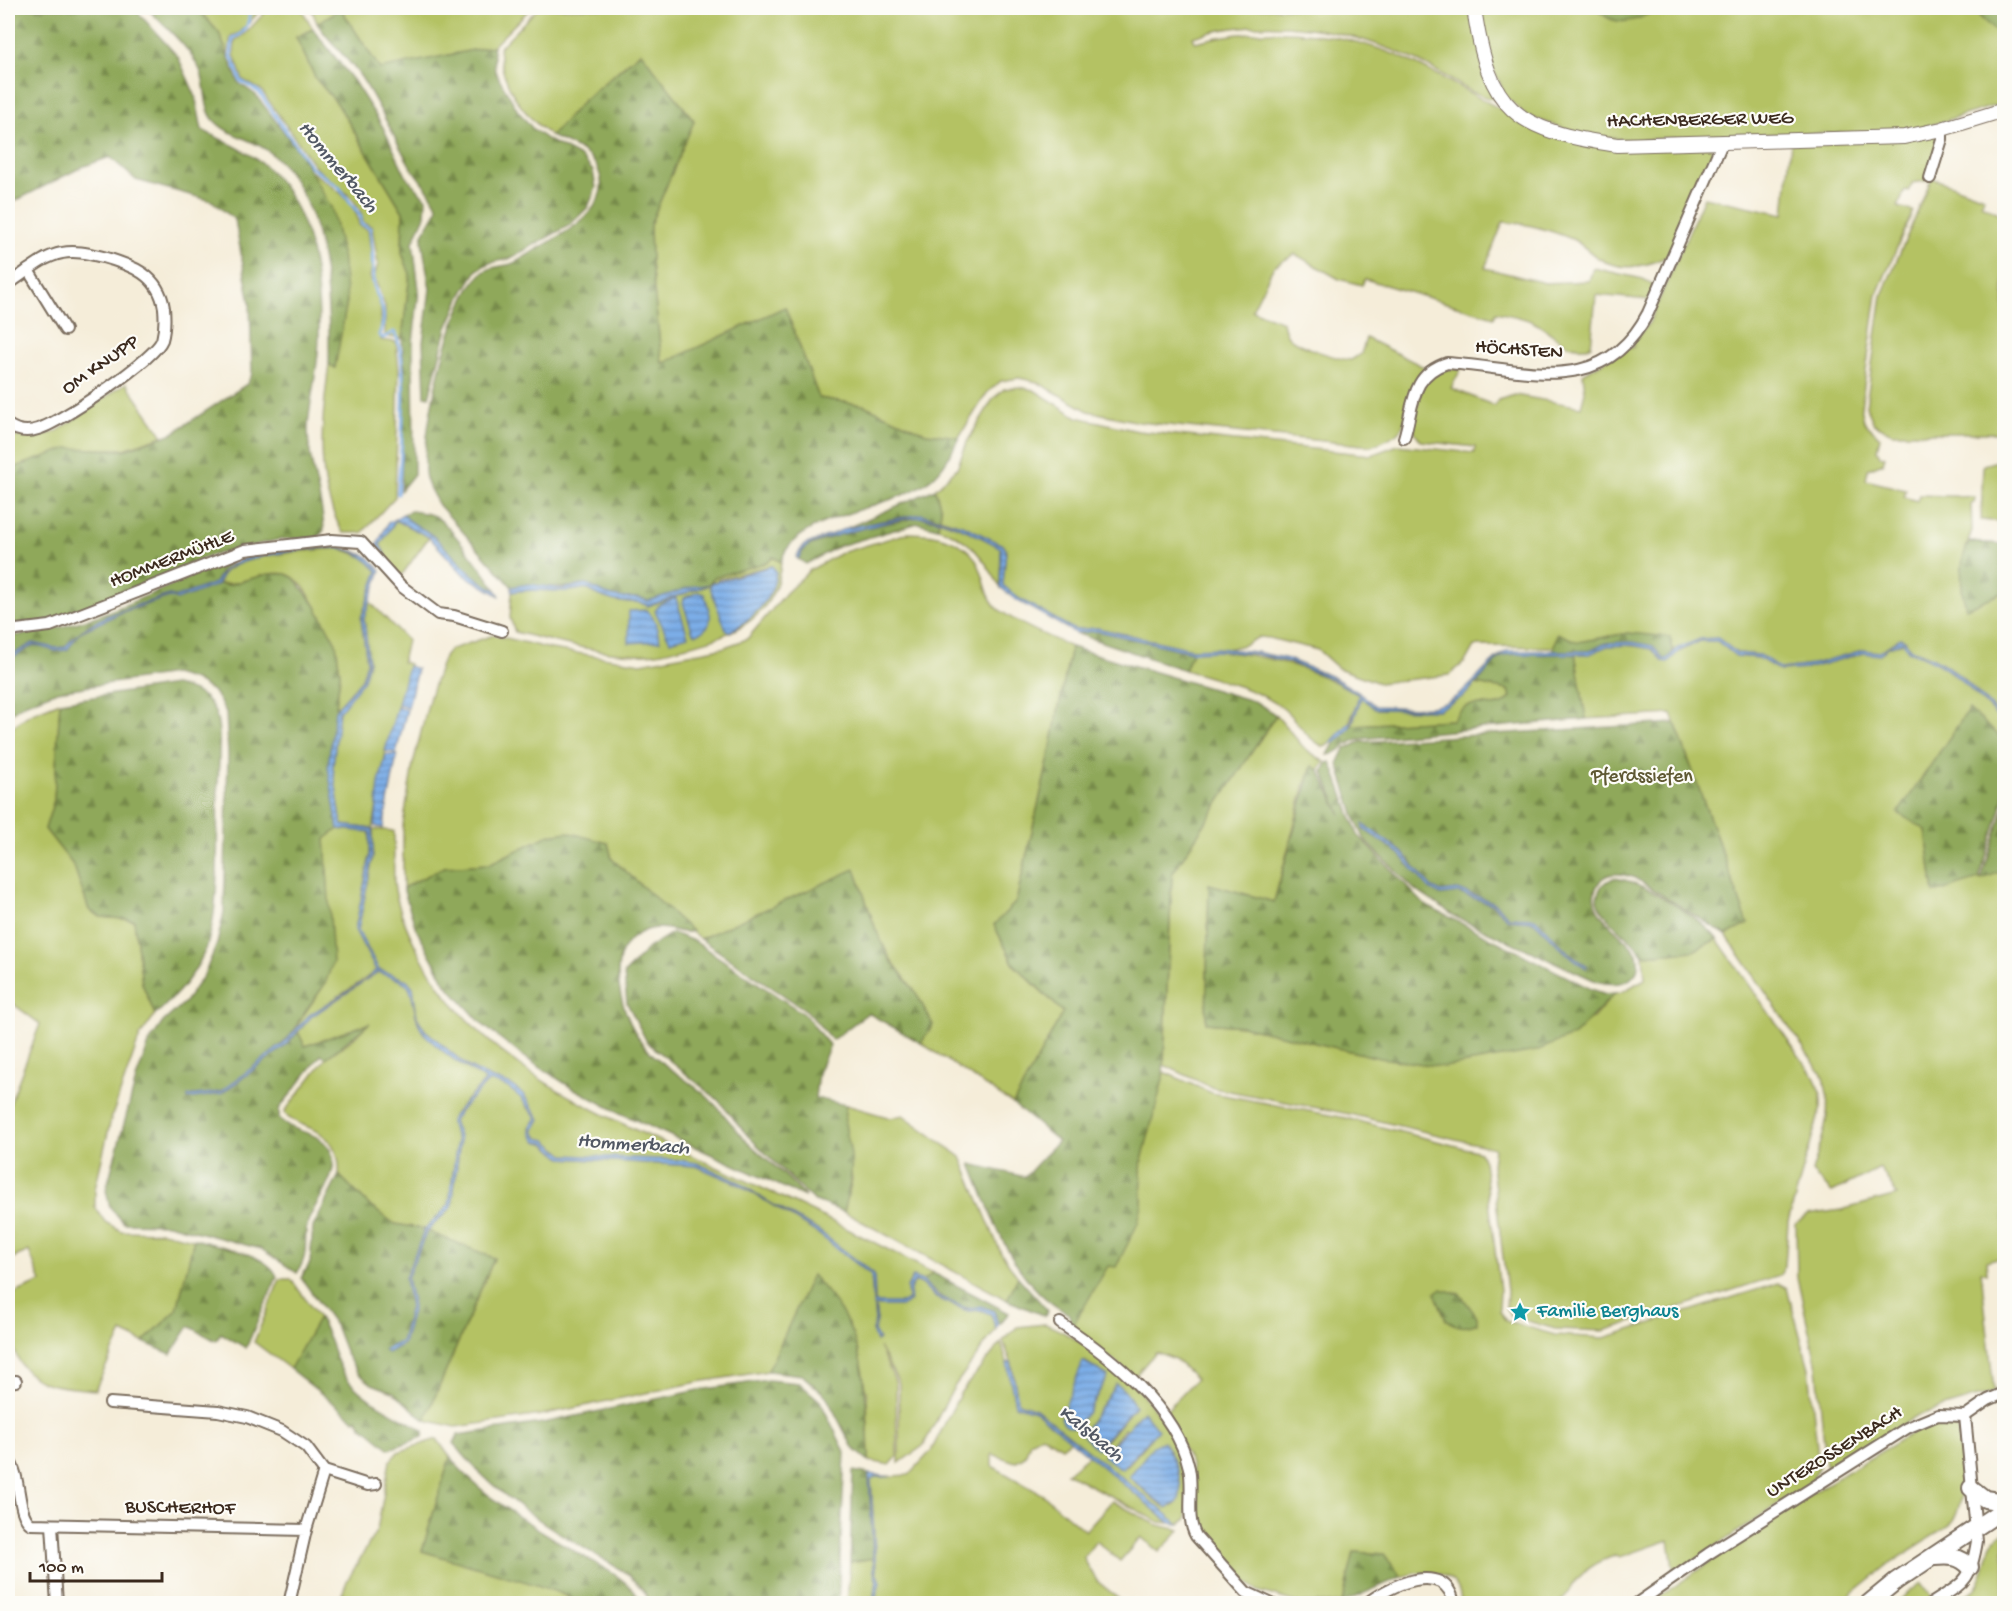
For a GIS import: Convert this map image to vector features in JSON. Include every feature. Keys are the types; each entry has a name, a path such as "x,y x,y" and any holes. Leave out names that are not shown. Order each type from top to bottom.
{"main road":[{"path":"1971,1488 1984,1499 2004,1502"},
{"path":"1868,1604 1932,1557 2004,1509"},
{"path":"1932,1557 1952,1556 1963,1560 1970,1568"}],"street":[{"name":"HACHENBERGER WEG","path":"1474,8 1480,50 1492,84 1506,106 1524,120 1583,140 1617,145 1886,138 1942,129 2004,110"},
{"path":"1930,178 1942,139 1942,129"},
{"name":"HÖCHSTEN","path":"1404,438 1418,385 1429,370 1438,366 1447,363 1535,374 1568,373 1584,371 1625,345 1639,330 1648,313 1723,141"},
{"name":"OM KNUPP","path":"8,284 45,258 70,252 90,254 140,270 162,295 164,332 161,342 149,357 49,424 22,431 8,425"},
{"path":"28,270 65,330"},
{"name":"HOMMERMÜHLE","path":"8,631 50,626 214,560 245,550 332,540 360,542 401,586 438,614 454,616 502,631"},
{"path":"1060,1323 1111,1360 1162,1415 1180,1442 1189,1467 1192,1489 1191,1527 1196,1536 1246,1592 1272,1604"},
{"path":"1930,1604 1954,1592 1966,1578 1977,1541 1965,1416 1988,1400 2004,1393"},
{"path":"110,1403 218,1412 248,1417 282,1431 306,1447 324,1471 368,1485 376,1484"},
{"name":"UNTEROSSENBACH","path":"1636,1604 1708,1554 1907,1428 1938,1415 1965,1416"},
{"name":"BUSCHERHOF","path":"8,1460 15,1473 27,1521 31,1524 306,1530"},
{"path":"289,1604 306,1530 324,1471"},
{"path":"52,1525 57,1604"},
{"path":"1366,1604 1378,1594 1399,1584 1420,1578 1441,1582 1450,1590 1454,1604"}],"green space":[{"path":"8,8 134,8 178,57 195,95 202,130 258,160 281,183 293,202 310,244 319,313 318,359 308,427 310,453 323,517 324,530 318,538 281,539 212,555 59,618 37,624 8,624 8,470 68,448 124,450 173,433 247,384 252,374 250,303 235,220 212,201 136,180 110,157 82,167 9,204"},
{"path":"147,8 197,8 219,33 239,83 256,95 300,153 332,209 342,254 347,301 335,368 329,364 328,309 321,249 313,220 302,194 287,170 268,151 225,129 213,119 196,61"},
{"path":"197,8 251,8 257,14 240,33 231,36 228,55 219,33"},
{"path":"258,8 301,8 313,29 296,37 316,79 337,103 403,212 402,253 410,274 402,339 385,336 385,306 374,277 378,264 372,227 363,222 361,213 350,197 314,165 261,90 243,80 234,55 235,40 264,14"},
{"path":"311,8 531,8 493,46 380,70 341,9 317,23"},
{"path":"538,8 1470,8 1496,99 1478,94 1430,67 1395,51 1339,34 1309,28 1251,26 1193,37 1195,42 1251,33 1306,33 1361,43 1414,63 1507,112 1519,123 1544,133 1710,146 1714,153 1670,255 1652,263 1634,267 1616,266 1598,258 1576,241 1564,236 1530,225 1503,222 1485,268 1545,283 1589,281 1593,268 1643,279 1656,286 1649,300 1596,295 1591,346 1568,345 1537,324 1517,316 1496,312 1494,317 1365,279 1362,285 1339,279 1295,254 1274,266 1252,310 1283,322 1286,333 1292,340 1318,351 1351,360 1361,354 1366,338 1426,368 1414,384 1401,428 1386,440 1371,446 1139,422 1088,411 1037,382 1019,378 1001,381 987,393 959,437 926,433 863,405 819,398 785,307 662,364 651,262 650,225 694,120 640,52 584,100 551,136 531,118 515,97 504,74 499,48"},
{"path":"1479,8 1596,8 1601,13 1650,14 1659,8 1975,8 1980,17 2004,39 2004,103 1918,129 1895,132 1730,135 1633,140 1584,135 1527,116 1507,98 1488,58"},
{"path":"1596,8 1659,8 1635,20 1618,21 1603,15"},
{"path":"1975,8 2004,8 2004,39 1980,17"},
{"path":"341,9 380,69 493,46 495,71 518,111 533,129 548,140 582,158 593,171 596,188 588,207 570,225 509,259 489,263 477,270 462,294 447,328 429,397 425,396 423,342 430,289 422,241 423,234 438,208 408,162 361,77 317,23"},
{"path":"313,29 353,80 383,127 406,176 426,199 425,216 413,242 419,290 413,342 414,474 401,490 404,368 402,339 410,274 402,253 403,212 337,103 316,79 296,37"},
{"path":"641,52 694,121 650,225 651,262 662,364 785,307 819,398 863,405 926,433 959,437 944,465 931,479 894,498 824,522 804,533 789,546 781,562 773,557 768,562 715,577 709,584 648,601 613,596 586,584 567,587 512,587 439,505 427,481 425,472 428,427 440,368 458,311 469,289 481,274 488,269 511,264 562,235 585,218 594,207 600,196 601,183 595,163 578,149 551,136 584,100"},
{"path":"1937,135 1940,139 1926,181 1912,183 1909,191 1905,190 1898,207 1913,211 1877,294 1861,407 1864,422 1880,437 1877,450 1880,456 1885,456 1883,463 1868,469 1866,480 1906,490 1904,497 1917,501 1919,495 1975,497 1974,503 1971,504 1972,530 1966,548 1967,607 2004,592 2004,721 1973,688 1950,668 1938,660 1910,649 1905,640 1900,638 1879,652 1863,650 1806,666 1781,669 1760,655 1737,653 1717,638 1700,639 1674,653 1674,650 1628,633 1578,642 1558,634 1554,647 1474,646 1465,662 1449,675 1379,683 1338,668 1318,650 1269,638 1259,637 1244,645 1227,649 1192,649 1097,628 1075,630 1018,598 1002,585 1006,550 1003,546 965,526 940,518 941,509 935,489 957,468 967,442 993,399 1004,389 1019,387 1034,390 1077,417 1138,431 1371,455 1398,445 1474,453 1475,447 1421,441 1414,431 1419,396 1428,378 1436,372 1461,369 1451,388 1495,406 1498,400 1515,395 1581,407 1585,392 1583,374 1629,346 1632,348 1634,346 1632,343 1649,323 1704,197 1784,214 1791,143"},
{"path":"308,169 340,192 353,207 359,225 368,230 373,264 370,277 381,307 381,340 396,342 399,369 395,497 362,533 343,533 333,513 327,493 322,450 324,407 329,364 334,367 347,301"},
{"path":"1932,178 1984,197 1981,204 2004,216 2004,433 1892,433 1874,424 1866,406 1882,295"},
{"path":"126,383 163,436 124,449 68,449 8,470 8,437 37,436 56,432"},
{"path":"2004,459 2004,522 1981,520 1983,465"},
{"path":"935,489 941,509 940,518 916,516 894,518 847,528"},
{"path":"411,511 432,515 445,524 497,591 477,578 433,536 403,514"},
{"path":"920,517 939,520 938,528 918,523 839,546 806,564 798,559 806,547 848,531"},
{"path":"395,520 429,537 399,579 384,561 386,555 380,545"},
{"path":"939,520 1001,547 1000,587 975,550 959,537 938,528"},
{"path":"908,533 939,536 967,549 979,566 989,596 996,607 1017,621 1071,647 1016,902 994,925 1014,965 1063,1012 1013,1104 921,1043 933,1025 916,993 890,958 876,930 855,870 700,939 612,859 608,843 567,833 549,835 489,864 444,867 403,888 403,825 413,764 430,696 443,659 449,650 494,635 551,649 641,663 722,648 747,639 786,593 810,570 841,553"},
{"path":"1969,542 2004,544 2004,592 1966,608 1962,574 1963,557"},
{"path":"339,548 366,558 378,571 361,618 367,662 362,679 335,710 340,678 338,663 321,617 304,588 286,574 277,573 235,583 218,584 225,572 247,561 279,554"},
{"path":"773,557 781,562 778,581 771,597 762,610 750,620 737,629 722,636 662,652 622,653 561,643 515,632 510,618 512,592 521,590 567,591 585,588 613,600 648,606 709,585 715,577","holes":["769,566 759,605 748,619 729,632 710,587 718,579"]},
{"path":"230,563 222,570 215,583 177,597 169,595 113,614 87,627 65,647 56,648 33,643 8,657 8,636 35,633 88,619 218,565"},
{"path":"268,574 286,574 294,578 315,605 336,643 340,673 329,767 338,829 325,839 333,962 325,984 295,1029 277,1049 252,1070 221,1091 188,1096 221,1094 284,1047 298,1032 305,1046 370,1023 326,1058 321,1055 279,1109 279,1118 284,1123 324,1142 333,1158 331,1177 307,1225 305,1254 297,1273 261,1249 168,1224 124,1223 110,1207 106,1190 137,1076 150,1041 163,1022 185,1002 204,975 217,944 224,912 228,756 226,712 214,692 195,680 174,674 57,691 24,704 8,715 8,660 34,645 56,651 67,650 80,632 122,612 169,597 177,599 218,584 228,585"},
{"path":"370,602 407,640 402,662 409,664 386,751 373,829 342,825 332,767 338,712 364,680 369,662 364,618"},
{"path":"1097,631 1192,652 1185,670 1075,633"},
{"path":"1557,633 1578,642 1628,633 1670,637 1674,653 1667,659 1663,659 1653,646 1606,643 1590,651 1553,651"},
{"path":"1700,641 1717,641 1736,656 1759,658 1780,671 1806,669 1864,653 1880,655 1888,647 1904,642 1908,651 1937,663 1961,680 2004,724 2004,740 1969,710 1926,830 1934,893 2004,870 2004,1256 1986,1261 1987,1273 1981,1271 1994,1392 1918,1415 1833,1469 1826,1466 1817,1367 1797,1277 1796,1224 1807,1215 1841,1210 1897,1195 1880,1168 1832,1192 1812,1172 1826,1122 1825,1086 1821,1073 1726,935 1748,924 1672,714 1586,719 1575,653 1590,652 1613,645 1630,645 1652,649 1662,661"},
{"path":"1071,647 1256,702 1276,715 1172,874 1163,1079 1141,1164 1142,1205 1138,1223 1116,1267 1108,1266 1072,1327 1069,1314 1050,1302 1033,1286 1007,1249 971,1164 1025,1177 1058,1141 1013,1104 1063,1012 1014,964 994,925 1016,902"},
{"path":"1218,651 1256,656 1291,665 1325,677 1359,695 1348,725 1338,738 1324,747 1311,738 1286,711 1269,699 1234,685 1185,670 1192,652"},
{"path":"1575,653 1586,719 1359,739 1328,755 1335,742 1352,725 1453,720 1467,706 1497,706 1504,703 1511,697 1509,690 1476,684 1499,658 1508,654"},
{"path":"1476,684 1509,690 1511,697 1497,706 1467,706 1454,720 1352,725 1361,697 1375,709 1438,710 1464,696"},
{"path":"174,685 194,691 205,698 213,708 218,722 215,907 208,942 199,964 172,999 155,1015 142,983 134,920 101,917 89,910 74,866 45,829 54,800 60,702"},
{"path":"60,702 54,800 45,829 74,866 89,910 101,917 134,920 142,983 155,1015 140,1036 111,1119 95,1189 95,1207 105,1222 121,1231 162,1232 194,1239 177,1310 143,1342 122,1332 95,1390 56,1386 32,1376 17,1357 9,1321 8,1296 41,1282 29,1251 8,1260 8,1109 40,1024 8,1000 8,730 30,714"},
{"path":"1969,709 2004,740 2004,799 1979,879 1934,893 1926,830 1898,813"},
{"path":"1276,715 1305,749 1325,762 1319,770 1312,767 1305,784 1274,902 1209,884 1206,1023 1242,1026 1380,1058 1593,1018 1615,993 1622,992 1645,979 1643,955 1693,951 1717,939 1814,1077 1821,1092 1821,1107 1788,1222 1785,1266 1780,1275 1604,1331 1555,1329 1510,1316 1506,1308 1507,1291 1492,1165 1494,1148 1349,1114 1213,1088 1164,1065 1172,874"},
{"name":"Pferdssiefen","path":"1675,723 1748,924 1726,935 1635,878 1621,874 1607,875 1600,881 1595,892 1595,902 1605,920 1631,945 1637,954 1638,964 1637,971 1627,981 1604,983 1456,917 1414,889 1365,840 1356,821 1338,764 1345,749 1360,742","holes":["1364,825 1402,852 1431,887 1441,892 1458,890 1493,902 1509,917 1535,919 1568,952 1587,966 1566,953 1534,921 1508,919 1492,904 1458,893 1441,895 1430,889 1400,854 1364,829"]},
{"path":"1331,762 1358,835 1425,905 1591,989 1606,994 1615,993 1574,1035 1536,1051 1444,1067 1380,1058 1242,1026 1206,1023 1209,884 1274,902 1312,766 1319,770 1341,815 1323,772 1327,763"},
{"path":"2004,808 2004,870 1981,880"},
{"path":"338,829 370,831 370,856 355,930 376,970 316,1011 298,1028 298,1023 325,984 332,962 325,839"},
{"path":"373,829 394,831 394,876 397,900 406,927 424,962 450,1001 481,1033 515,1062 590,1108 823,1217 933,1273 923,1281 913,1277 907,1288 908,1300 903,1303 875,1303 874,1274 819,1231 765,1200 741,1183 697,1163 564,1155 546,1140 538,1138 533,1131 540,1119 523,1094 509,1084 490,1078 467,1066 425,1030 417,1017 413,987 407,980 379,970 358,930 373,856"},
{"path":"567,832 608,843 612,859 692,931 681,932 653,928 635,936 625,946 618,973 619,989 629,1020 643,1044 656,1057 709,1098 746,1140 805,1197 618,1112 569,1086 524,1057 483,1025 446,984 416,929 403,888 444,867 489,864 549,835"},
{"path":"855,869 876,930 889,958 916,993 933,1025 921,1043 868,1013 832,1040 807,1011 700,939"},
{"path":"1613,878 1625,880 1654,892 1698,921 1717,939 1693,951 1643,955 1599,905 1597,897 1602,885"},
{"path":"672,933 694,941 804,1014 830,1045 818,1073 815,1098 846,1105 845,1124 851,1156 851,1170 844,1212 813,1200 747,1135 718,1100 647,1042 627,1003 624,974 648,948"},
{"path":"378,972 404,982 408,986 417,1020 423,1032 453,1059 486,1080 450,1121 457,1140 449,1206 425,1229 395,1224 371,1207 339,1175 338,1157 324,1136 287,1117 285,1111 326,1058 353,1039 368,1024 305,1046 298,1032 311,1017"},
{"path":"1164,1072 1212,1093 1346,1118 1480,1152 1484,1161 1500,1290 1499,1311 1506,1321 1555,1335 1604,1338 1778,1283 1787,1288 1809,1368 1819,1467 1811,1483 1674,1574 1669,1540 1620,1557 1617,1555 1590,1567 1578,1579 1561,1603 1461,1603 1455,1583 1440,1574 1421,1573 1401,1577 1384,1554 1354,1552 1342,1603 1299,1603 1258,1591 1207,1539 1199,1520 1192,1466 1165,1412 1196,1379 1175,1359 1156,1352 1134,1377 1072,1327 1142,1205 1141,1164"},
{"path":"489,1081 509,1088 520,1096 536,1115 537,1118 530,1127 536,1141 544,1143 562,1158 696,1166 740,1185 817,1233 871,1275 875,1321 872,1331 877,1321 875,1305 903,1306 910,1301 910,1289 915,1280 936,1298 968,1311 981,1310 991,1314 996,1329 954,1387 923,1446 899,1463 899,1383 879,1347 896,1383 897,1457 890,1465 869,1461 867,1392 812,1276 768,1371 698,1382 541,1415 456,1427 425,1420 494,1259 427,1231 452,1207 460,1140 453,1121"},
{"path":"846,1105 891,1118 903,1115 961,1157 1001,1253 1018,1277 1007,1300 844,1212 852,1180 843,1118"},
{"path":"339,1175 371,1207 395,1224 425,1229 405,1278 410,1307 401,1342 403,1344 413,1307 407,1278 427,1231 494,1258 425,1420 393,1392 372,1384 358,1373 346,1354 335,1325 301,1278 310,1263 313,1227"},
{"path":"194,1239 253,1256 272,1269 277,1277 246,1348 221,1333 216,1341 189,1326 171,1354 143,1342 177,1310"},
{"path":"933,1273 1009,1313 998,1325 994,1310 963,1307 950,1303 923,1281"},
{"path":"812,1275 847,1321 860,1359 868,1421 869,1461 853,1448 826,1396 802,1375 768,1371"},
{"path":"1018,1277 1048,1311 1045,1316 1007,1300"},
{"path":"280,1279 291,1279 319,1318 290,1369 254,1342"},
{"path":"1441,1289 1460,1294 1477,1317 1477,1323 1461,1326 1446,1320 1435,1293"},
{"path":"319,1318 340,1367 349,1381 375,1403 424,1431 423,1437 390,1449 362,1426 357,1418 355,1420 290,1369"},
{"path":"1045,1324 1065,1333 1109,1363 1150,1404 1166,1425 1178,1447 1186,1475 1187,1519 1179,1524 1168,1517 1036,1409 1018,1403 1012,1364 1003,1341 1017,1327","holes":["1084,1361 1108,1376 1087,1413 1074,1428 1061,1417","1116,1385 1126,1392 1135,1406 1102,1446 1086,1428","1124,1429 1150,1440 1126,1467 1103,1456","1169,1450 1179,1479 1178,1500 1174,1506 1163,1507 1129,1477"]},
{"path":"1001,1343 1008,1365 1015,1405 1035,1411 1071,1440 1062,1447 1042,1435 1030,1442 1025,1456 1015,1462 992,1454 992,1466 1043,1495 1085,1531 1112,1501 1157,1525 1180,1530 1159,1552 1141,1537 1120,1561 1096,1541 1084,1557 1085,1561 1097,1581 1118,1598 1117,1603 874,1603 880,1582 876,1572 871,1480 874,1477 909,1475 931,1451 961,1392"},
{"path":"768,1380 799,1383 820,1401 845,1452 838,1603 650,1603 644,1591 628,1574 557,1532 512,1501 472,1464 454,1443 458,1435 543,1423 699,1390"},
{"path":"1937,1421 1948,1423 1958,1429 1962,1479 1956,1516 1950,1525 1890,1563 1840,1603 1649,1604 1791,1506 1925,1425"},
{"path":"437,1439 450,1457 422,1551 523,1579 562,1594 578,1603 339,1602 347,1581 377,1530 390,1461 398,1452"},
{"path":"1089,1455 1170,1523 1159,1522 1067,1473"},
{"path":"450,1457 476,1485 491,1497 524,1520 621,1579 642,1603 578,1603 565,1595 540,1586 422,1551"},
{"path":"853,1471 869,1474 873,1558 850,1562"},
{"path":"2004,1532 2004,1603 1950,1603 1976,1588 1990,1548 1998,1536"},
{"path":"1354,1552 1384,1554 1401,1577 1342,1603"},
{"path":"873,1558 877,1582 872,1603 847,1604 850,1562"},
{"path":"1921,1583 1932,1598 1923,1603 1894,1604"}],"water":[{"path":"403,514 433,536 469,571 497,591 500,596 464,575 429,537 396,520 380,545 386,555 384,561 377,545 388,523"},
{"path":"921,514 965,526 1003,545 1006,550 1003,585 1018,598 1075,630 1097,628 1192,649 1218,648 1256,652 1288,659 1333,677 1363,695 1375,706 1416,708 1450,701 1461,694 1493,662 1507,651 1590,651 1606,643 1632,642 1653,646 1663,659 1667,659 1678,648 1700,639 1718,638 1737,653 1760,655 1781,669 1806,666 1863,650 1879,652 1900,638 1905,640 1910,649 1938,661 1962,678 2004,721 2004,724 1961,680 1937,663 1908,651 1903,642 1888,647 1880,655 1863,653 1806,669 1780,671 1759,658 1736,656 1717,641 1700,641 1679,651 1668,662 1662,661 1652,649 1632,645 1607,646 1590,654 1508,654 1499,658 1464,696 1438,710 1375,709 1361,697 1354,718 1347,731 1329,744 1352,720 1359,695 1332,679 1288,662 1255,654 1218,651 1192,652 1097,631 1075,633 1016,600 1000,587 1001,548 953,525 923,517 900,520 814,543 805,548 798,559 796,557 804,545 847,528"},
{"path":"339,546 367,556 381,570 364,618 369,662 364,680 339,712 333,767 342,825 373,829 373,856 358,930 379,970 407,980 413,987 417,1017 425,1030 467,1066 490,1078 509,1084 523,1094 540,1119 533,1131 538,1138 546,1140 564,1155 679,1160 697,1163 741,1183 765,1200 819,1231 874,1274 875,1303 902,1303 908,1300 907,1288 913,1277 923,1281 937,1296 968,1309 981,1306 994,1311 998,1325 996,1329 991,1314 981,1310 968,1311 936,1298 922,1284 915,1281 910,1289 910,1301 903,1306 875,1306 877,1321 874,1331 879,1340 876,1341 872,1331 875,1321 871,1275 817,1233 740,1185 696,1166 562,1158 545,1143 536,1141 531,1129 537,1118 520,1097 507,1087 489,1081 453,1121 460,1139 452,1207 427,1231 407,1278 413,1307 403,1344 387,1353 384,1349 401,1342 410,1307 405,1278 425,1229 449,1205 457,1140 450,1121 457,1110 486,1080 444,1052 423,1032 417,1019 410,991 404,982 378,972 311,1017 284,1047 221,1094 188,1099 188,1096 220,1092 283,1044 309,1015 363,982 376,970 355,930 370,856 370,832 338,829 328,767 335,710 362,679 367,662 361,618 378,571 361,556 348,550 322,548 268,555 227,570 217,585 177,600 169,597 122,612 81,631 112,614 169,595 177,597 215,583 225,570 253,555 288,549"},
{"path":"772,566 776,572 766,600 745,621 729,632 726,630 710,587 712,583"},
{"path":"529,584 562,589 586,584 613,596 648,601 695,586 709,585 648,606 613,600 585,588 567,591 521,590 512,592 512,587"},
{"path":"698,592 704,594 710,622 703,631 697,634 693,633 683,603 684,598"},
{"path":"676,598 688,636 670,641 655,611 660,604"},
{"path":"647,610 655,621 660,641 629,643 629,611"},
{"path":"79,633 67,650 56,651 34,645 8,660 8,657 33,643 56,648 65,647"},
{"path":"408,666 417,669 408,707 398,704"},
{"path":"397,707 407,709 396,753 385,751"},
{"path":"386,755 397,755 383,828 375,826 379,783"},
{"path":"1363,824 1402,852 1431,887 1441,892 1458,890 1493,902 1509,917 1535,918 1568,952 1587,966 1586,968 1566,953 1534,921 1508,919 1492,904 1458,893 1441,895 1429,889 1400,854 1364,829"},
{"path":"1083,1361 1108,1376 1087,1413 1074,1428 1065,1424 1061,1417"},
{"path":"1011,1362 1018,1403 1036,1409 1179,1524 1170,1523 1035,1411 1015,1405 1007,1363"},
{"name":"Kalsbach","path":"1116,1384 1126,1392 1135,1406 1097,1449 1082,1435"},
{"path":"1143,1411 1158,1430 1122,1469 1103,1456"},
{"path":"1163,1441 1174,1462 1180,1486 1178,1502 1167,1509 1129,1477 1153,1446"},
{"path":"869,1474 890,1477 875,1477 871,1480 876,1572 880,1582 874,1604 872,1603 877,1582 874,1572"}],"waterway":[{"name":"Hommerbach","path":"246,8 250,11 248,24 241,34 233,38 231,55 241,81 259,92 311,167 339,187 361,217 361,224 370,228 374,284 383,309 379,335 383,338 394,332 402,364 403,410 398,494"}],"place":[{"name":"Familie Berghaus","path":"1520,1312"}]}
